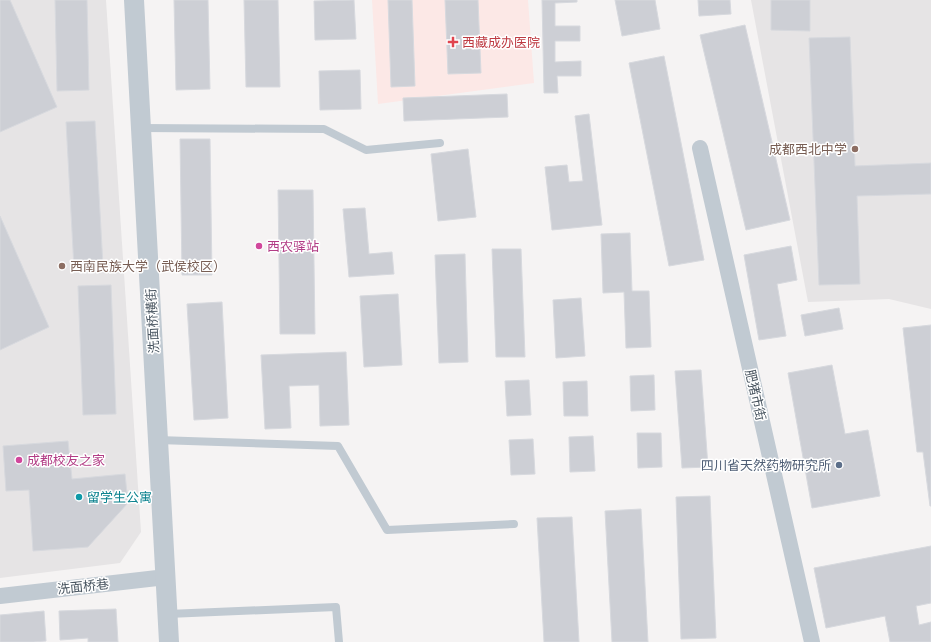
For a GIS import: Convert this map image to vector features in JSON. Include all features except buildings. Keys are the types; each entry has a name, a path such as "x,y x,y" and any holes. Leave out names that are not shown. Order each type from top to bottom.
{"street":[{"name":"洗面桥横街","path":"134,0 169,642"},
{"name":"肥猪市街","path":"700,148 812,642"},
{"name":"洗面桥巷","path":"0,596 166,577"}],"lane":[{"path":"141,128 324,129 366,150 440,143"},
{"path":"158,440 338,446 387,530 514,524"},
{"path":"168,614 336,607 339,642"}],"shaded area":[{"name":"西南民族大学（武侯校区）","path":"0,0 106,0 141,532 120,563 0,578"},
{"name":"西藏成办医院","path":"372,0 528,0 534,83 378,104"},
{"name":"成都西北中学","path":"751,0 931,0 931,309 889,299 808,302"}],"place":[{"name":"西藏成办医院","path":"453,42"},
{"name":"成都西北中学","path":"855,149"},
{"name":"西农驿站","path":"259,246"},
{"name":"西南民族大学（武侯校区）","path":"62,266"},
{"name":"成都校友之家","path":"19,460"},
{"name":"四川省天然药物研究所","path":"839,465"},
{"name":"留学生公寓","path":"79,497"}]}
